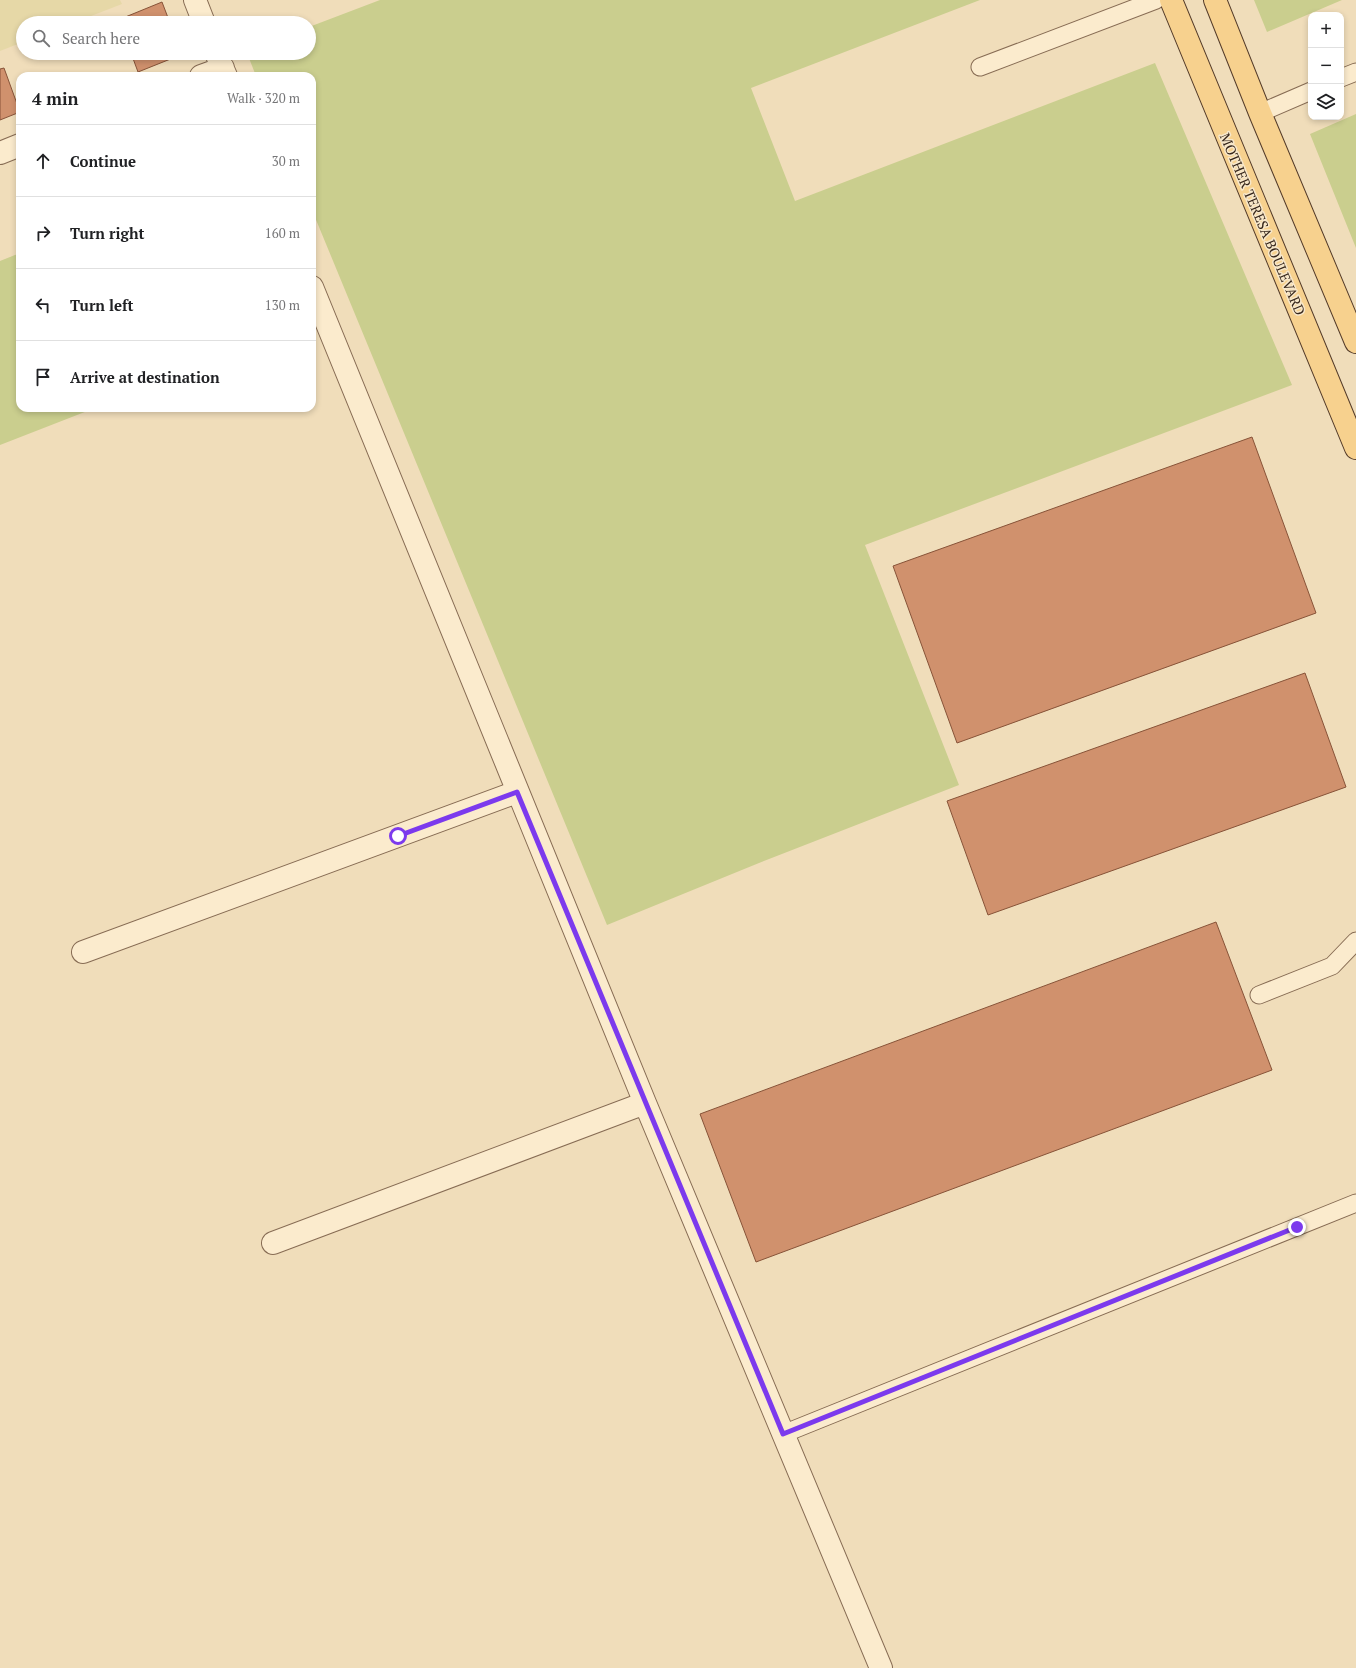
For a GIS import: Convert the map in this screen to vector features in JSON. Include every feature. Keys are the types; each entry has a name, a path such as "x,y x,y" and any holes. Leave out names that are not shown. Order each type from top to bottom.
{"main road":[{"name":"MOTHER TERESA BOULEVARD","path":"1172,0 1356,448"},
{"path":"1215,0 1260,113 1356,342"}],"street":[{"path":"195,0 201,16"},
{"path":"210,72 222,66"},
{"path":"0,153 16,147"},
{"path":"316,298 517,792 881,1668"},
{"path":"83,952 517,792"},
{"path":"272,1243 645,1102"}],"lane":[{"path":"980,67 1156,0"},
{"path":"1344,77 1356,72"},
{"path":"1260,113 1308,92"},
{"path":"1259,995 1332,966 1356,941"},
{"path":"783,1434 1356,1203"}],"shaded area":[{"path":"0,0 120,0 122,4 91,16 16,16 16,45 0,51"}],"green space":[{"path":"380,0 980,0 751,88 795,201 1155,63 1292,385 865,545 959,785 759,863 607,925 316,220 316,72 254,72 250,60 316,60 316,24"},
{"path":"1254,0 1342,0 1314,12 1308,12 1308,15 1267,32"},
{"path":"1356,114 1356,248 1310,134"},
{"path":"16,255 16,412 85,412 0,445 0,261"}],"building":[{"path":"162,2 167,16 128,16"},
{"path":"134,60 168,60 138,72"},
{"path":"4,68 16,101 16,114 0,120 0,69"},
{"path":"1252,437 1316,613 957,743 893,566"},
{"path":"1305,673 1346,787 988,915 947,801"},
{"path":"1216,922 1272,1070 756,1262 700,1114"}],"route":[{"path":"398,836 517,792 783,1434 1297,1227"}]}
